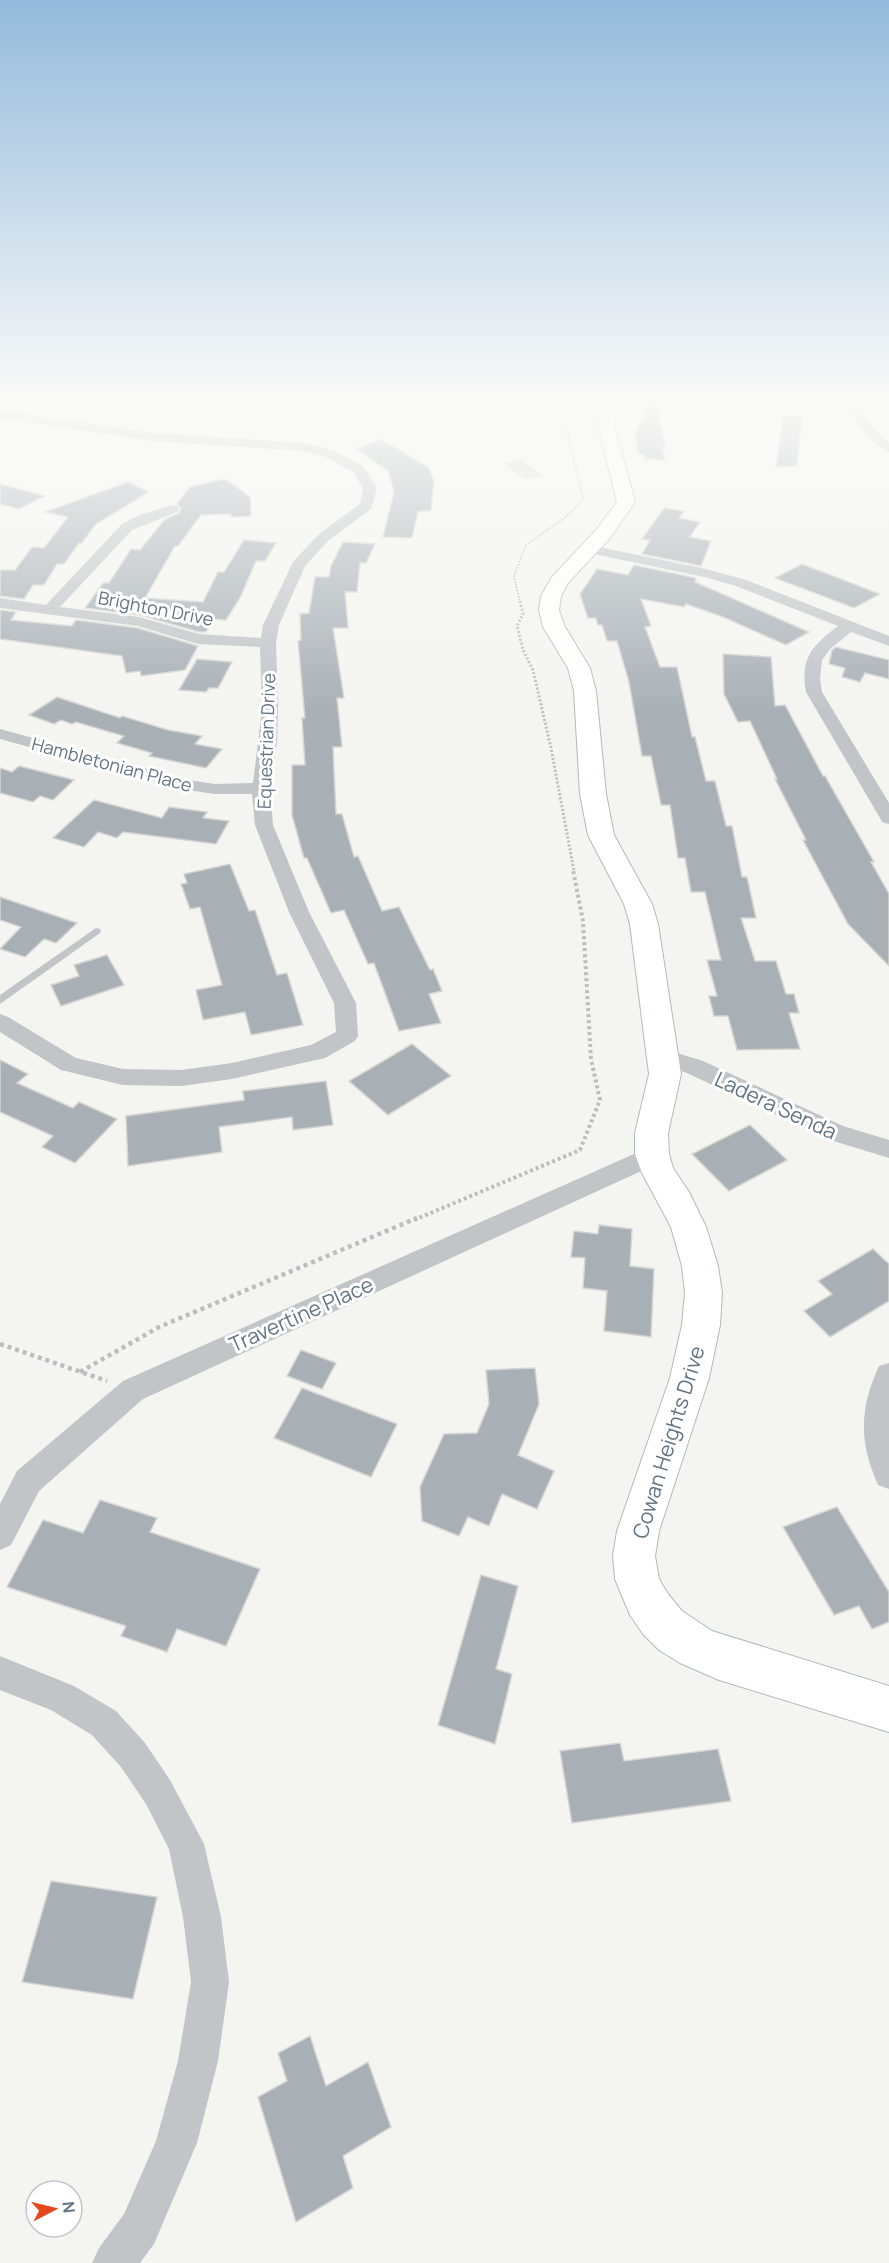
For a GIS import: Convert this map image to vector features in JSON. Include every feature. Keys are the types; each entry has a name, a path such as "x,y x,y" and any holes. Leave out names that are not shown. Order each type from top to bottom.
{"street":[{"name":"Equestrian Drive","path":"0,1022 69,1064 123,1077 181,1078 232,1071 317,1052 347,1036 345,1004 299,912 264,825 261,788 268,743 270,710 268,643 271,625 298,565 324,537 366,506 367,502"},
{"name":"Cowan Heights Drive","path":"626,502 603,534 558,581 551,596 549,610 554,627 579,668 585,691 596,819 601,835 638,904 644,924 664,1057 664,1090 652,1127 652,1155 656,1169 677,1203 695,1246 702,1282 703,1306 700,1335 691,1374 641,1526 634,1556 637,1580 645,1600 658,1618 676,1635 709,1653 889,1708"},
{"path":"49,610 127,526 172,509"},
{"path":"589,549 706,573 741,583 889,641"},
{"name":"Brighton Drive","path":"0,603 139,622 198,639 268,643"},
{"path":"850,625 822,647 812,662 810,676 814,692 889,818"},
{"name":"Hambletonian Place","path":"0,734 187,785 215,789 261,788"},
{"name":"Ladera Senda","path":"664,1057 695,1066 835,1133 889,1149"},
{"name":"Travertine Place","path":"0,1535 28,1481 133,1390 652,1155"},
{"path":"889,1374 879,1401 877,1431 880,1458 889,1475"},
{"path":"0,1673 62,1698 104,1723 133,1755 158,1792 186,1844 202,1917 210,1982 198,2061 176,2143 139,2229 114,2263"}],"lane":[{"path":"0,1000 96,931"}],"path":[{"path":"80,1372 159,1327 580,1150 600,1100 591,1059 584,921 549,737 533,670 516,626 523,614 514,576 526,545 567,516 581,502"},
{"path":"0,1344 133,1390"}],"building":[{"path":"0,502 34,502 19,509 0,504"},
{"path":"74,502 133,502 96,524 64,564 57,564 44,585 33,585 24,599 0,596 0,570 15,570 32,547 44,548 68,517 45,512"},
{"path":"179,502 250,502 251,516 201,515 178,546 175,546 145,598 203,602 218,572 224,572 244,540 276,543 265,561 256,561 240,598 226,620 214,619 206,632 199,632 140,615 85,608 103,583 109,583 131,549 140,550 164,520 179,513 181,508 177,504"},
{"path":"392,502 432,502 431,511 418,511 412,538 383,537"},
{"path":"664,508 684,511 679,518 700,522 690,537 711,541 701,566 642,554 650,540 642,539"},
{"path":"343,542 375,544 366,563 360,563 357,592 345,592 348,628 333,628 344,698 337,698 342,747 333,747 336,814 342,814 354,857 358,856 382,911 399,907 430,970 433,969 442,991 429,994 441,1023 399,1031 374,963 368,964 344,910 331,913 307,858 304,858 292,815 292,765 305,765 302,718 305,718 298,641 301,640 300,614 309,613 315,577 329,577 331,566"},
{"path":"802,564 880,594 854,608 775,578"},
{"path":"634,565 696,578 695,582 809,632 786,645 723,617 686,604 684,607 641,599 651,626 645,627 660,667 677,667 692,737 695,737 706,781 715,781 726,826 732,826 742,877 747,877 756,918 741,918 755,961 776,961 786,994 794,994 799,1013 789,1013 800,1049 737,1050 728,1016 714,1016 709,996 717,996 707,960 721,960 705,892 691,892 685,858 678,858 670,805 661,805 651,756 642,756 629,682 617,641 607,641 602,625 598,625 596,618 588,618 580,594 597,569 628,575"},
{"path":"0,610 16,612 11,620 72,626 76,620 138,628 198,646 185,670 141,676 140,671 126,673 122,656 0,639"},
{"path":"836,647 889,660 889,679 865,673 860,682 842,677 845,668 829,664 832,650"},
{"path":"723,654 771,657 775,706 785,705 823,776 874,862 871,862 889,894 889,966 848,924 803,840 806,840 775,779 777,779 750,721 738,722 724,694"},
{"path":"197,659 232,662 218,688 209,688 206,692 179,690"},
{"path":"57,697 120,718 122,716 168,730 202,736 195,744 222,749 206,768 149,756 152,753 117,743 124,736 76,722 72,724 61,720 54,724 29,715"},
{"path":"19,766 74,780 53,800 40,796 33,802 0,793 0,768 12,772"},
{"path":"94,800 162,818 169,807 207,812 203,818 229,821 216,844 123,832 117,838 98,832 84,847 53,838"},
{"path":"230,864 249,911 255,910 277,975 287,973 303,1025 251,1035 245,1012 203,1020 196,990 222,985 200,907 190,909 181,884 187,883 184,874"},
{"path":"0,897 77,923 56,943 44,939 25,957 0,949 21,927 0,920"},
{"path":"107,955 124,985 61,1006 51,985 79,976 74,965"},
{"path":"412,1044 451,1076 388,1115 349,1081"},
{"path":"0,1060 28,1074 17,1083 73,1108 79,1102 117,1119 75,1163 42,1147 53,1136 0,1112"},
{"path":"326,1081 333,1125 293,1130 292,1117 219,1127 222,1152 128,1166 126,1116 244,1100 243,1091"},
{"path":"750,1125 787,1160 729,1191 692,1154"},
{"path":"599,1225 632,1229 630,1266 654,1269 651,1337 604,1331 607,1291 583,1288 585,1258 571,1257 574,1231 598,1234"},
{"path":"873,1249 889,1264 889,1301 830,1337 804,1311 832,1294 818,1281"},
{"path":"301,1350 336,1363 322,1389 287,1376"},
{"path":"535,1368 539,1404 518,1455 554,1471 537,1509 502,1494 489,1526 468,1517 459,1536 422,1521 420,1487 444,1434 477,1433 489,1404 486,1370"},
{"path":"302,1388 397,1424 371,1477 274,1438"},
{"path":"100,1500 157,1518 150,1532 260,1569 226,1646 177,1629 167,1652 121,1636 126,1626 7,1587 43,1520 83,1533"},
{"path":"837,1507 889,1592 889,1622 872,1629 859,1606 834,1615 783,1527"},
{"path":"481,1575 518,1586 496,1669 512,1674 495,1744 438,1725"},
{"path":"620,1743 624,1761 718,1749 731,1801 572,1823 560,1751"},
{"path":"51,1881 157,1897 133,1999 22,1982"},
{"path":"310,2036 326,2086 368,2062 391,2127 343,2156 353,2188 296,2222 258,2097 287,2081 278,2053"}]}
